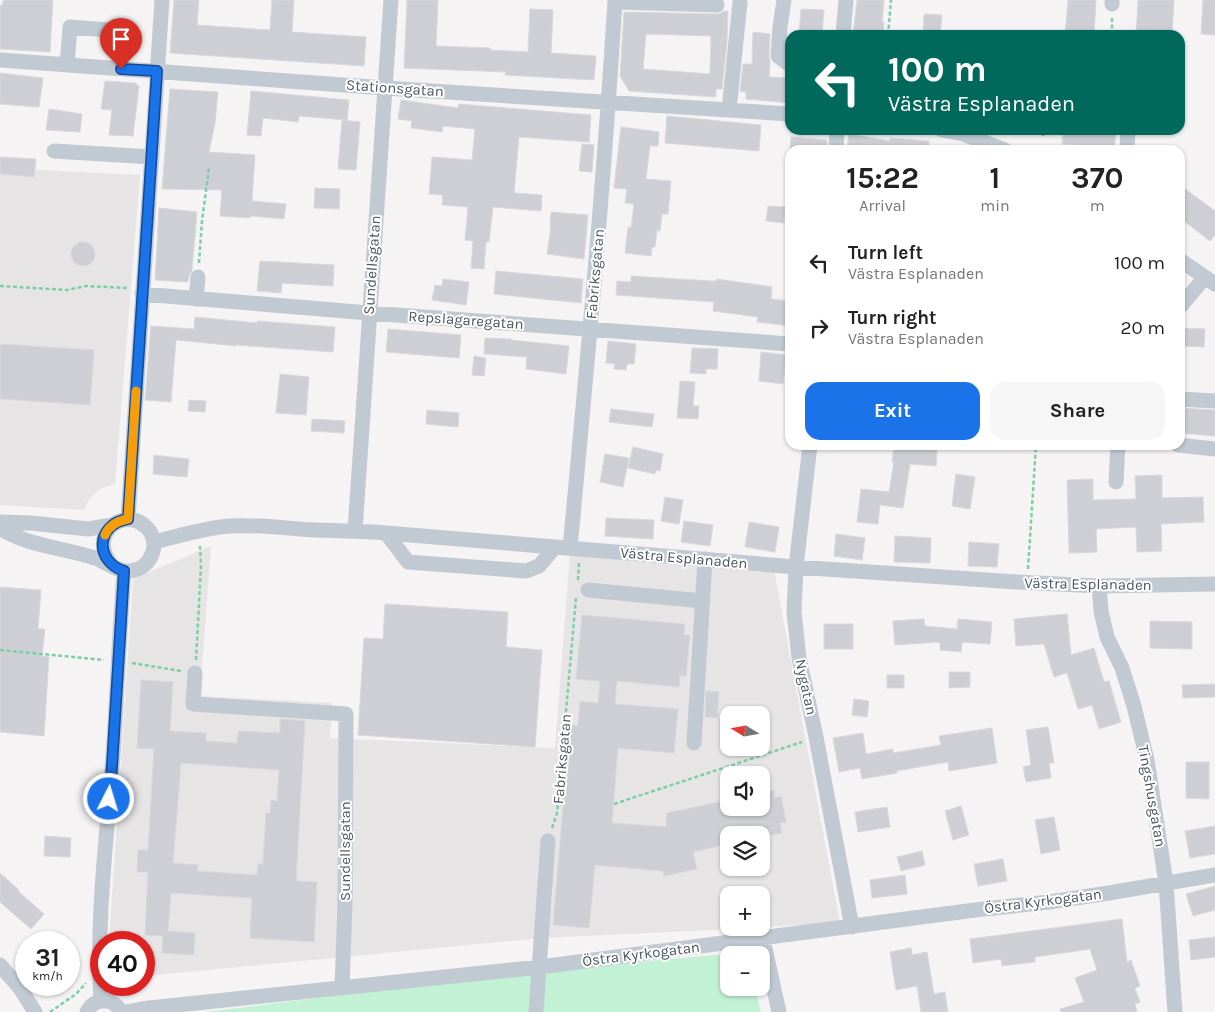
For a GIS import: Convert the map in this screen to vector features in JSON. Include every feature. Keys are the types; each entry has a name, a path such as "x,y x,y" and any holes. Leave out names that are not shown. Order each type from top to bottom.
{"street":[{"path":"128,519 162,0"},
{"name":"Sundellsgatan","path":"355,531 391,0"},
{"path":"784,0 778,56 785,62"},
{"path":"843,30 846,0"},
{"path":"615,1 717,4"},
{"name":"Fabriksgatan","path":"568,548 591,330 615,1"},
{"path":"729,110 740,2"},
{"path":"67,65 70,27 122,31"},
{"name":"Stationsgatan","path":"0,60 385,88 785,114"},
{"path":"966,135 992,145"},
{"path":"54,151 152,157"},
{"path":"1185,263 1210,280 1185,302"},
{"path":"196,299 198,277"},
{"name":"Repslagaregatan","path":"143,292 196,299 369,313 785,344"},
{"path":"1185,399 1215,401"},
{"path":"1185,446 1215,448"},
{"name":"Nygatan","path":"809,450 796,567 794,612 799,658 852,926"},
{"path":"1116,482 1118,450"},
{"path":"0,529 26,540 94,558 117,568 131,571 145,566 153,554 154,542 150,532 140,522 128,519 118,521 112,525 104,537 102,544 103,552 106,559 117,568"},
{"path":"0,522 88,529 112,525"},
{"name":"Västra Esplanaden","path":"154,542 218,528 266,526 386,533 705,560 1027,583 1099,586 1215,584"},
{"path":"386,533 408,562 526,571 539,566 568,548"},
{"path":"694,743 705,560"},
{"path":"102,931 118,661 117,568"},
{"name":"Tingshusgatan","path":"1099,586 1101,611 1107,637 1122,668 1134,706 1147,760 1166,883 1176,1012"},
{"path":"581,592 703,601"},
{"name":"Sundellsgatan","path":"196,673 193,704 346,714 345,903 342,988"},
{"path":"536,1012 548,841"},
{"name":"Östra Kyrkogatan","path":"126,1012 540,967 763,939 1049,902 1215,875"},
{"path":"763,939 779,1012"},
{"path":"0,965 20,988 35,1012"},
{"path":"101,996 101,1000"},
{"path":"87,1012 93,1004 101,1000 108,1000 114,1003 121,1012"}],"path":[{"path":"888,30 891,0"},
{"path":"198,277 202,221 209,168"},
{"path":"0,286 67,290 86,286 143,292"},
{"path":"1027,583 1036,450"},
{"path":"0,650 118,661 196,673 202,566 199,532"},
{"name":"Fabriksgatan","path":"548,841 557,813 581,592 568,548"},
{"path":"614,804 816,737"},
{"path":"50,1012 76,994 90,978"}],"shaded area":[{"path":"0,168 140,175 115,484 99,489 89,499 84,510 0,505"},
{"path":"211,546 200,696 332,703 330,738 555,748 570,553 774,570 840,923 770,927 770,886 720,886 720,930 542,938 155,975 155,931 110,931 133,579"}],"green space":[{"path":"720,955 720,996 757,996 761,1012 205,1012 518,973"}],"building":[{"path":"3,0 53,0 50,52 0,49 0,5 3,5"},
{"path":"174,0 199,0 197,25 270,30 272,0 294,0 292,32 366,37 364,66 170,53"},
{"path":"407,0 438,0 436,46 490,48 490,50 528,52 530,9 553,10 551,53 596,56 594,80 505,75 506,72 404,68"},
{"path":"857,0 884,0 882,22 884,22 883,30 854,30"},
{"path":"1068,0 1096,0 1094,30 1065,30"},
{"path":"1138,0 1174,0 1172,30 1136,30"},
{"path":"1203,0 1215,0 1215,35 1201,34"},
{"path":"801,9 824,10 822,30 799,30"},
{"path":"728,11 727,42 722,89 716,89 716,97 629,91 620,76 624,12 721,13","holes":["646,34 711,36 710,74 643,69"]},
{"path":"924,14 942,15 940,30 923,30"},
{"path":"753,32 770,34 769,77 785,78 785,103 746,99 746,92 740,91 743,64 752,64"},
{"path":"0,73 43,78 39,107 0,104"},
{"path":"105,81 135,83 139,86 133,136 109,135 112,110 101,109"},
{"path":"170,89 218,92 215,123 209,152 255,155 252,201 286,204 284,219 220,216 222,190 162,189"},
{"path":"251,91 349,100 347,120 299,116 298,122 263,118 261,136 247,135"},
{"path":"401,100 458,108 459,104 591,115 589,142 519,137 514,193 542,195 541,211 493,207 489,242 486,242 484,269 471,268 473,241 465,240 468,207 442,205 443,195 429,194 432,157 472,160 475,129 443,126 442,132 411,128 412,121 398,119"},
{"path":"49,109 82,114 80,132 46,130"},
{"path":"667,116 761,125 759,151 665,143"},
{"path":"342,120 360,122 356,170 338,169"},
{"path":"621,127 659,132 658,146 650,146 646,179 671,181 668,214 662,214 660,231 657,230 655,247 652,247 651,256 625,253 628,227 631,228 634,204 625,203 627,189 614,188"},
{"path":"849,135 890,141 890,138 929,141 929,145 847,145"},
{"path":"1063,135 1116,135 1114,145 1062,144"},
{"path":"791,137 827,140 827,145 790,145"},
{"path":"582,144 594,145 592,172 579,171"},
{"path":"0,157 36,159 34,177 0,174"},
{"path":"315,188 340,189 339,209 314,208"},
{"path":"1185,189 1215,211 1215,235 1210,241 1185,222"},
{"path":"768,206 785,207 784,223 766,221"},
{"path":"159,208 197,212 192,270 188,282 155,280"},
{"path":"551,212 588,215 584,259 547,254"},
{"path":"83,242 91,246 95,254 91,262 83,266 75,262 71,254 75,246"},
{"path":"260,261 334,265 333,286 282,283 281,293 257,291"},
{"path":"496,271 583,279 581,303 494,294"},
{"path":"631,276 711,281 717,281 717,279 772,287 771,299 785,300 785,325 757,322 758,317 713,311 714,302 616,295 617,281 631,282"},
{"path":"443,279 469,282 466,305 432,300 435,285 442,286"},
{"path":"195,317 257,323 257,321 335,327 333,352 176,340 171,402 145,400 151,326 194,329"},
{"path":"1185,328 1205,329 1204,347 1185,346"},
{"path":"388,329 461,335 459,358 386,352"},
{"path":"485,338 569,346 566,374 526,369 527,357 484,354"},
{"path":"608,341 636,344 634,364 627,364 626,370 614,369 615,364 606,363"},
{"path":"0,344 94,350 90,405 0,399"},
{"path":"692,348 718,349 717,369 706,369 706,374 690,373"},
{"path":"761,352 785,355 783,384 759,381"},
{"path":"474,356 486,358 484,376 472,375"},
{"path":"280,374 309,377 306,415 276,413"},
{"path":"680,381 695,382 693,406 699,406 698,419 677,418"},
{"path":"189,400 206,401 205,412 188,411"},
{"path":"1185,408 1215,410 1215,436 1185,433"},
{"path":"611,409 654,414 652,427 609,422"},
{"path":"427,410 459,413 458,427 426,424"},
{"path":"312,419 345,421 344,433 311,431"},
{"path":"633,447 663,454 660,471 656,470 655,474 628,468"},
{"path":"893,450 937,450 936,466 910,464 903,508 880,505 878,524 857,522 861,489 889,492 894,462 892,462"},
{"path":"605,454 629,458 623,487 600,482"},
{"path":"154,455 189,459 187,477 153,474"},
{"path":"956,474 975,477 970,509 952,506"},
{"path":"1162,475 1162,498 1203,497 1204,522 1161,524 1162,551 1137,552 1136,527 1096,529 1097,552 1069,553 1067,480 1093,479 1093,500 1136,499 1135,476"},
{"path":"665,497 683,500 679,524 661,521"},
{"path":"606,518 654,520 653,539 605,536"},
{"path":"684,521 713,525 710,546 681,542"},
{"path":"749,522 779,527 775,552 745,547"},
{"path":"836,534 865,538 862,560 834,556"},
{"path":"895,536 931,538 930,563 894,562"},
{"path":"969,542 999,544 997,567 968,566"},
{"path":"0,587 41,590 38,629 45,629 42,656 49,657 44,736 0,732"},
{"path":"385,604 508,612 506,647 542,650 535,747 358,735 364,638 383,639"},
{"path":"1067,614 1071,655 1094,648 1104,682 1109,681 1121,722 1099,729 1092,705 1078,709 1067,673 1054,677 1044,644 1016,646 1014,619"},
{"path":"582,615 685,624 684,635 690,635 686,676 680,675 679,687 617,681 615,704 678,709 674,753 618,748 612,823 666,827 667,813 720,802 720,816 770,816 770,791 774,790 775,798 781,796 786,822 780,823 782,833 770,835 770,826 720,826 720,846 693,852 697,869 664,876 663,871 595,865 589,928 553,925 570,725 578,726 580,701 598,703 600,681 576,679"},
{"path":"924,619 925,626 957,629 958,619 992,622 990,644 962,642 961,652 940,650 940,642 895,645 893,621"},
{"path":"1150,621 1192,622 1192,649 1150,648"},
{"path":"824,624 853,624 853,649 824,649"},
{"path":"949,672 970,672 970,687 949,688"},
{"path":"887,675 904,675 904,688 887,688"},
{"path":"141,680 173,682 170,731 206,733 206,741 237,743 238,731 280,733 280,719 305,721 296,881 317,882 314,942 250,938 252,898 171,893 168,931 195,933 194,955 162,953 163,936 155,936 155,931 145,931 148,872 137,872 138,850 148,850 154,749 137,748","holes":["181,763 279,770 277,801 271,800 270,813 266,813 263,864 258,864 257,875 197,871 198,865 173,863"]},
{"path":"1215,684 1215,697 1183,698 1182,685"},
{"path":"706,691 719,692 717,718 705,717"},
{"path":"854,699 869,701 867,717 852,715"},
{"path":"1048,727 1054,763 1049,763 1051,778 1026,782 1023,767 1031,765 1026,730"},
{"path":"992,728 997,763 949,771 948,762 862,779 860,768 839,772 833,738 863,733 866,754 893,749 893,753 941,745 939,736"},
{"path":"1186,762 1209,762 1209,799 1186,798"},
{"path":"961,806 969,835 953,840 945,811"},
{"path":"887,807 890,827 858,832 855,812"},
{"path":"1054,817 1060,850 1041,854 1035,820"},
{"path":"1215,826 1215,854 1190,858 1185,831"},
{"path":"45,836 71,838 70,857 44,856"},
{"path":"922,851 925,865 901,871 897,857"},
{"path":"1003,859 1007,881 978,886 974,864"},
{"path":"0,873 44,914 31,929 0,902"},
{"path":"905,875 907,894 872,898 870,880"},
{"path":"1215,886 1215,910 1193,916 1186,894"},
{"path":"1122,919 1127,962 1131,960 1140,986 1135,988 1140,1002 1135,1004 1137,1012 1061,1012 1060,1009 1084,1002 1075,978 1097,970 1090,949 1035,957 1035,962 1002,966 1001,959 973,963 970,939"},
{"path":"1215,937 1215,957 1191,960 1189,940"},
{"path":"911,948 912,955 927,952 934,994 945,992 948,1012 921,1012 917,986 896,990 890,952"}],"slow traffic":[{"path":"105,535 112,525 118,521 128,519 136,391"}],"route":[{"path":"109,799 124,571 117,569 106,559 102,544 107,531 112,525 118,521 128,519 157,71 121,69"}]}
